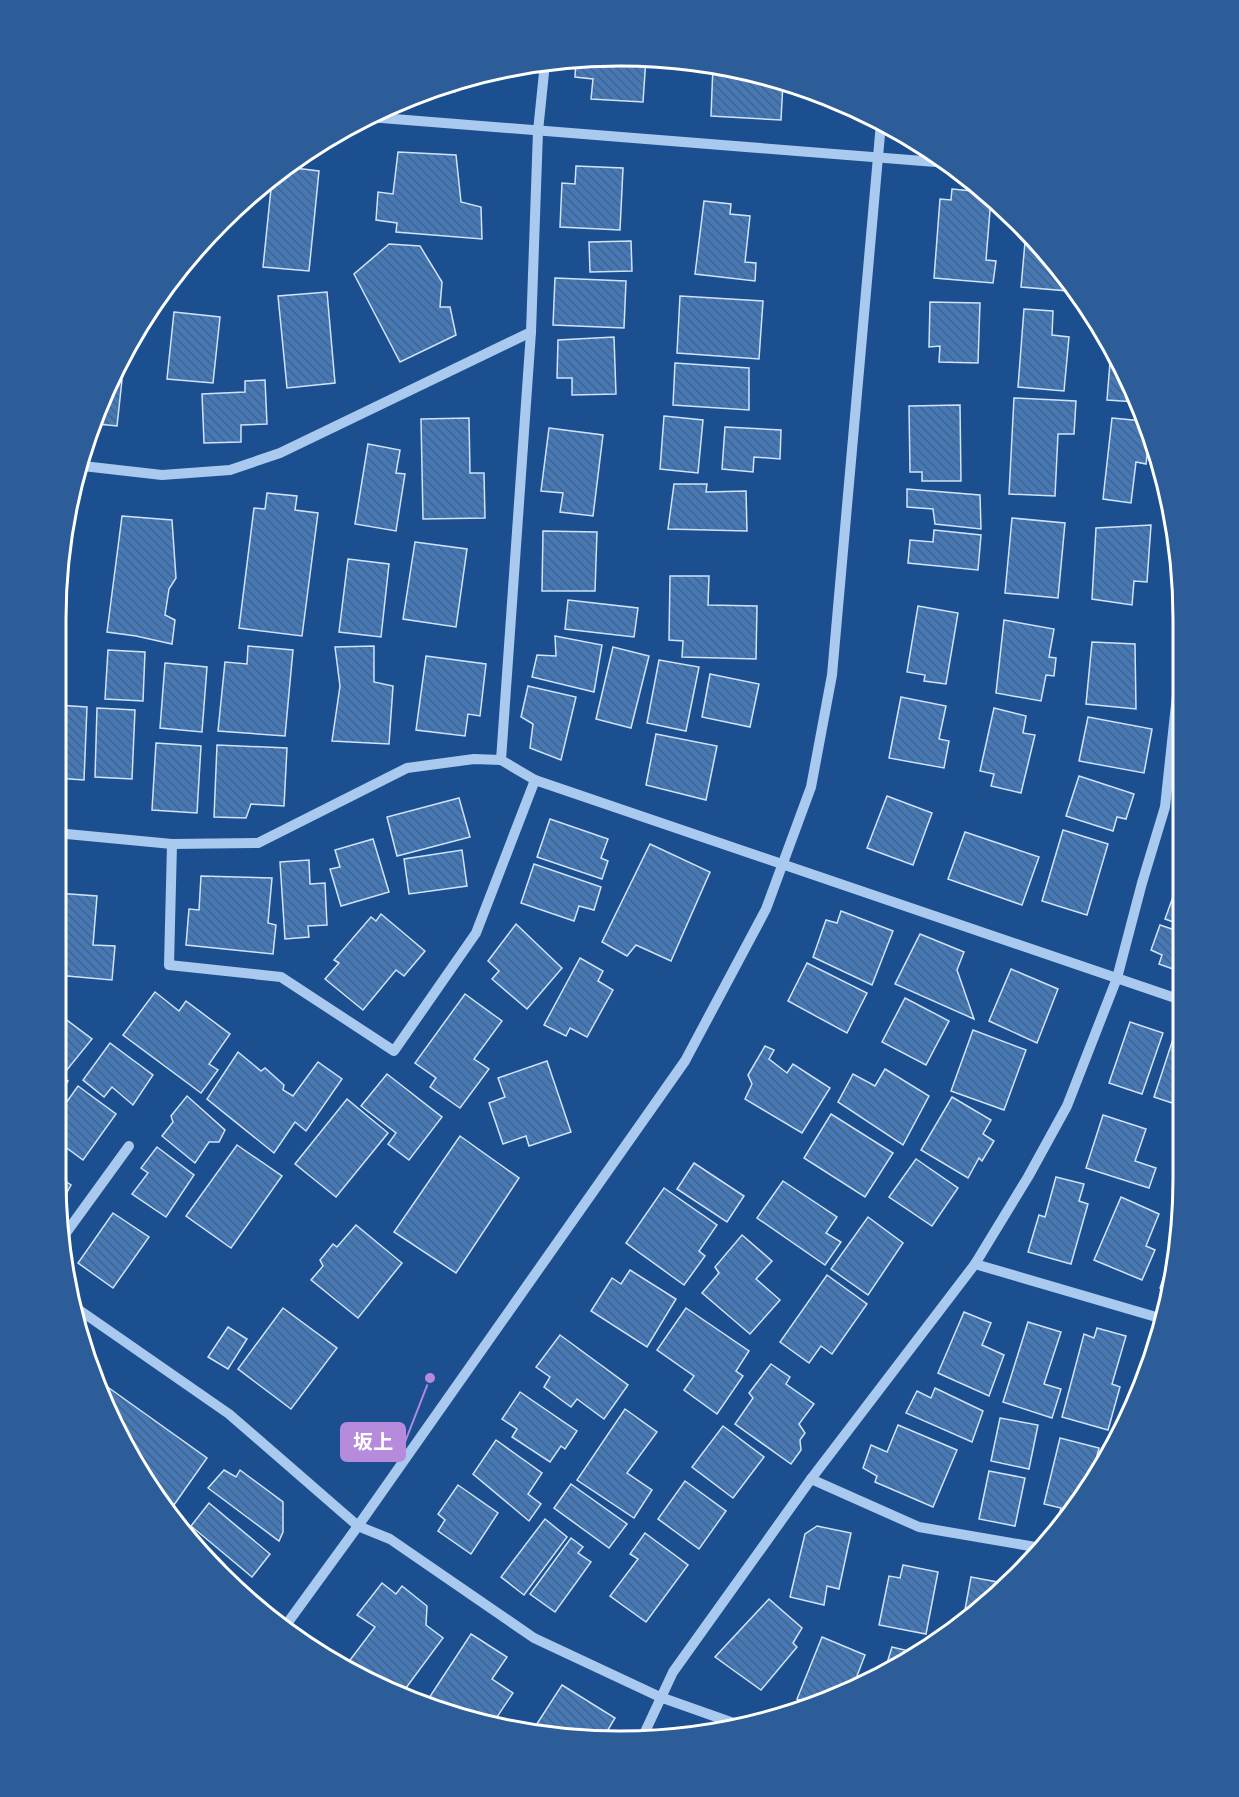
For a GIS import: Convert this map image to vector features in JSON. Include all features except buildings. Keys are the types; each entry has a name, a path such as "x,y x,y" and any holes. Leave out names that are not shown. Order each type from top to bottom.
{"street":[{"path":"501,760 531,332 538,131 544,71"},
{"path":"385,118 930,161"},
{"path":"289,1621 685,1060 766,909 811,787 832,675 880,132"},
{"path":"88,467 162,475 230,470 280,453 531,332"},
{"path":"646,1730 673,1672 811,1479 975,1264 1028,1177 1067,1106 1117,978 1165,807 1173,732"},
{"path":"66,834 172,844 258,843 407,768 474,759 501,760 535,780 1173,997"},
{"path":"172,844 169,965 281,977 394,1051 476,933 535,780"},
{"path":"69,1229 129,1146"},
{"path":"975,1264 1155,1317"},
{"path":"83,1313 229,1414 358,1526 390,1539 534,1638 660,1697 726,1720"},
{"path":"811,1479 919,1527 1032,1546"}],"place":[{"name":"坂上","path":"430,1378"}]}
